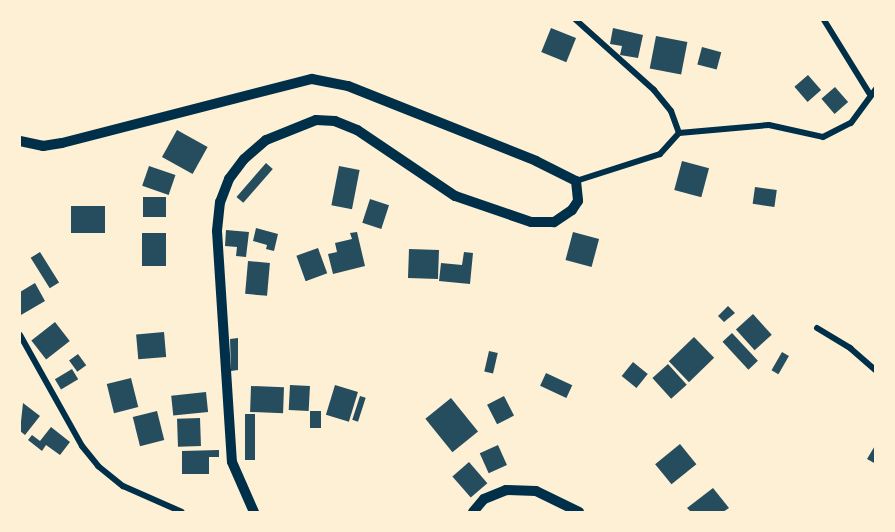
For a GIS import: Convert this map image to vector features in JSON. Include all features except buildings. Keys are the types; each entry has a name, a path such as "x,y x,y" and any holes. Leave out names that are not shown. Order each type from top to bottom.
{"street":[{"path":"576,20 654,90 671,111 679,133"},
{"path":"20,141 43,146 62,143 312,79 348,86 553,168 576,181 660,154 679,133 769,125 823,137 851,123 872,91 824,20"},
{"path":"254,513 232,462 217,231 220,202 229,179 244,159 266,140 316,120 335,121 357,130 455,196 531,222 554,222 572,210 578,201 576,181"},
{"path":"817,328 850,348 876,370"},
{"path":"20,334 82,446 98,466 123,486 182,513"},
{"path":"473,513 484,499 506,490 536,491 579,513"}]}
